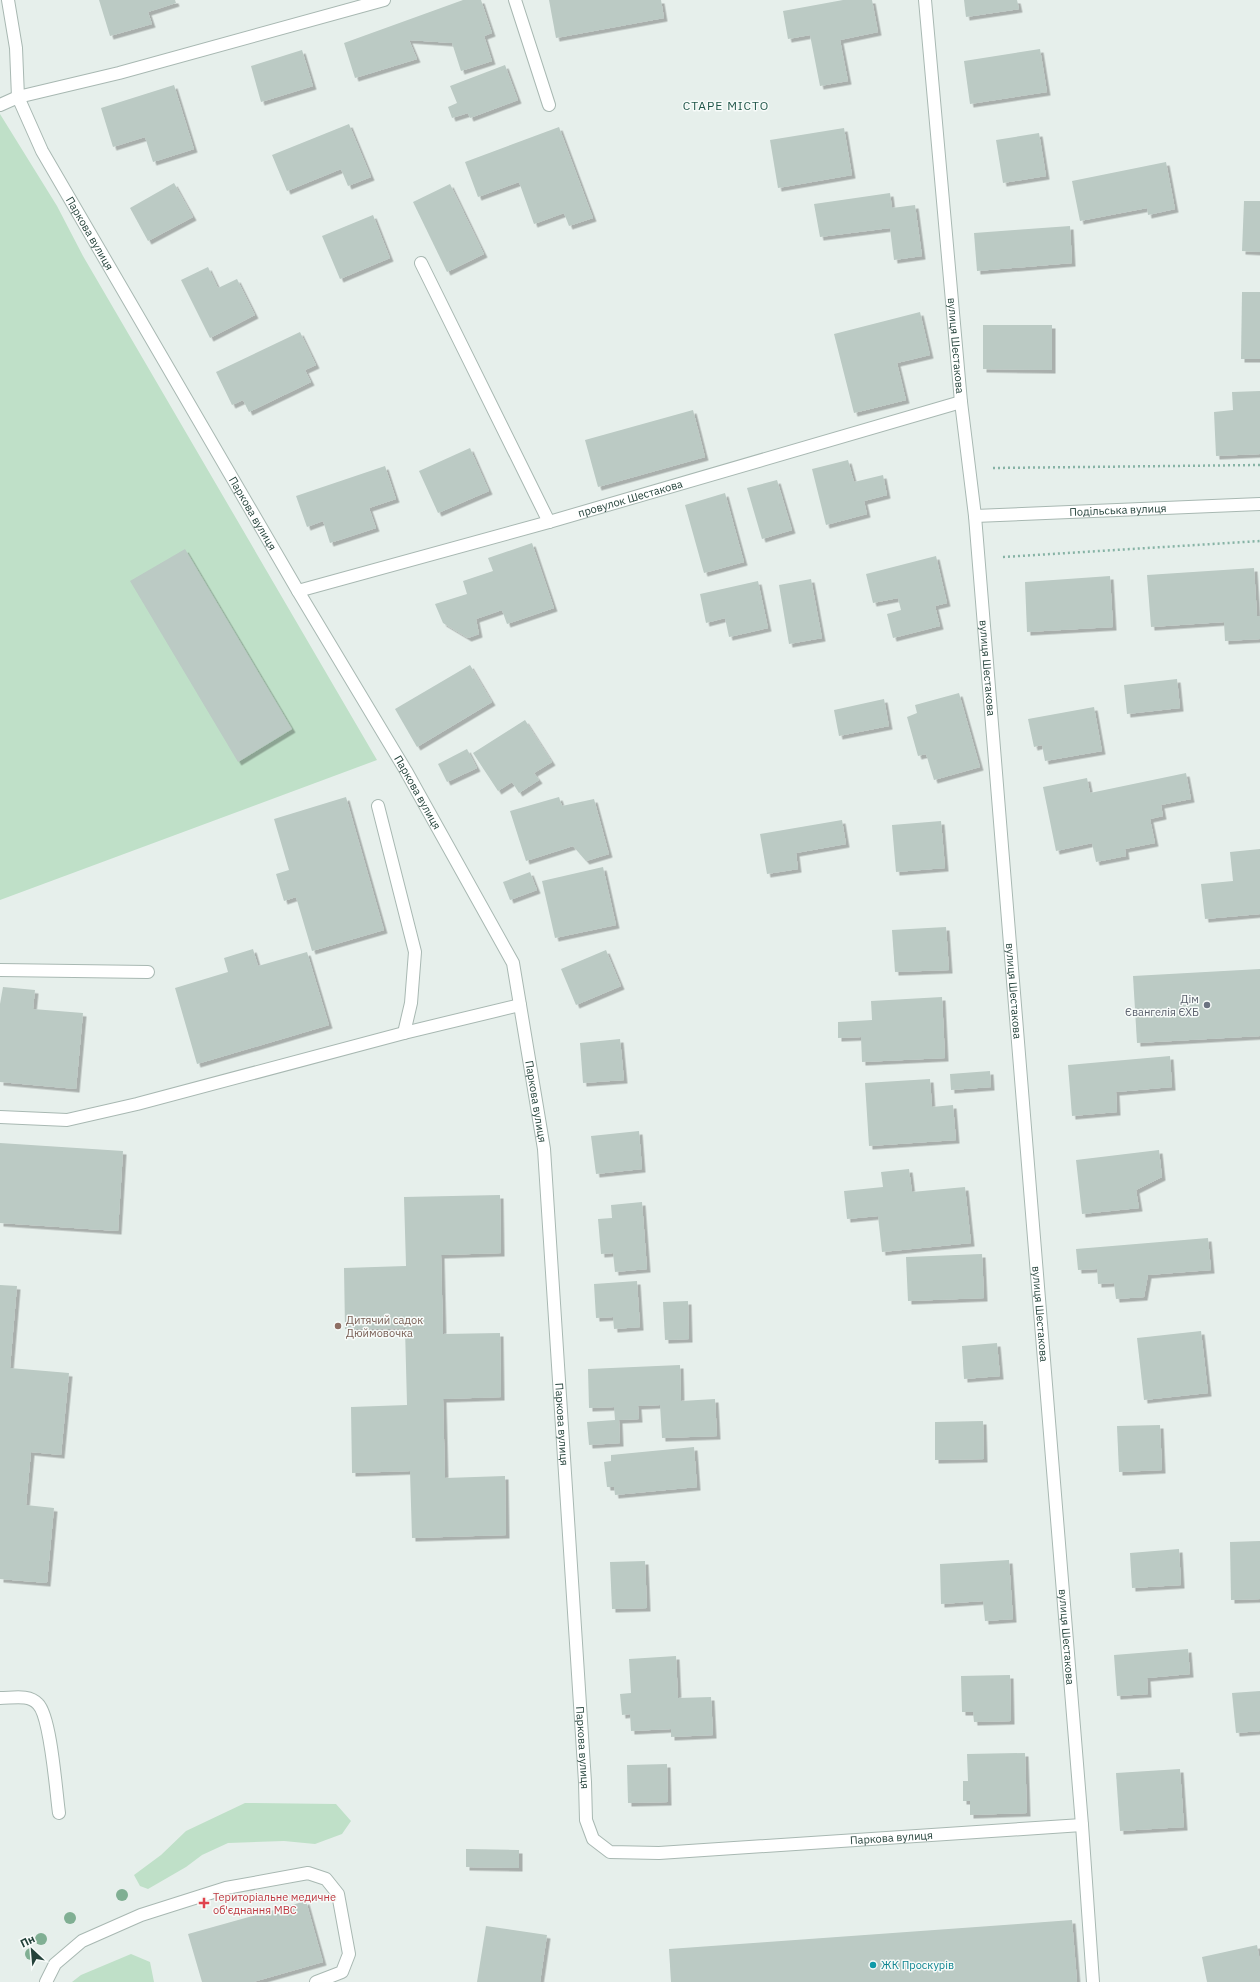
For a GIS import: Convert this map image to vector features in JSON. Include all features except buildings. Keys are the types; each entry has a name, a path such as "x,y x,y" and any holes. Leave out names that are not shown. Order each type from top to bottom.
{"street":[{"name":"Паркова вулиця","path":"8,0 16,48 18,98 42,151 298,591 406,771 513,963 544,1149 585,1782 586,1820 593,1838 610,1852 659,1853 1082,1825"},
{"path":"0,105 18,98 119,73 384,0"},
{"path":"516,0 549,105"},
{"name":"вулиця Шестакова","path":"925,0 962,402 975,516 1082,1825 1093,1982"},
{"path":"421,263 549,522"},
{"name":"провулок Шестакова","path":"298,591 549,522 962,402"},
{"name":"Подільська вулиця","path":"975,516 1260,504"},
{"path":"378,806 415,952 411,1003 404,1033"},
{"path":"0,970 148,972"},
{"path":"0,1117 67,1120 137,1104 404,1033 520,1005"},
{"path":"0,1698 26,1697 38,1704 46,1721 59,1813"},
{"path":"46,1982 55,1964 82,1941 141,1915 226,1888 308,1873 326,1879 338,1894 349,1954 342,1972 316,1982"}],"path":[{"path":"970,468 1260,465"},
{"path":"978,558 1260,541"}],"green space":[{"path":"0,114 57,206 83,256 377,760 0,900"},
{"path":"245,1803 336,1804 351,1821 342,1834 315,1844 284,1841 228,1843 202,1855 186,1867 148,1889 140,1886 134,1875 161,1855 186,1831"},
{"path":"131,1954 150,1962 154,1982 72,1982 81,1975"}],"place":[{"name":"Дім Євангелія ЄХБ","path":"1207,1005"},
{"name":"Дитячий садок Дюймовочка","path":"338,1326"},
{"name":"Територіальне медичне об'єднання МВС","path":"204,1903"},
{"name":"ЖК Проскурів","path":"873,1965"}],"district":[{"name":"СТАРЕ МІСТО","path":"726,106"}]}
